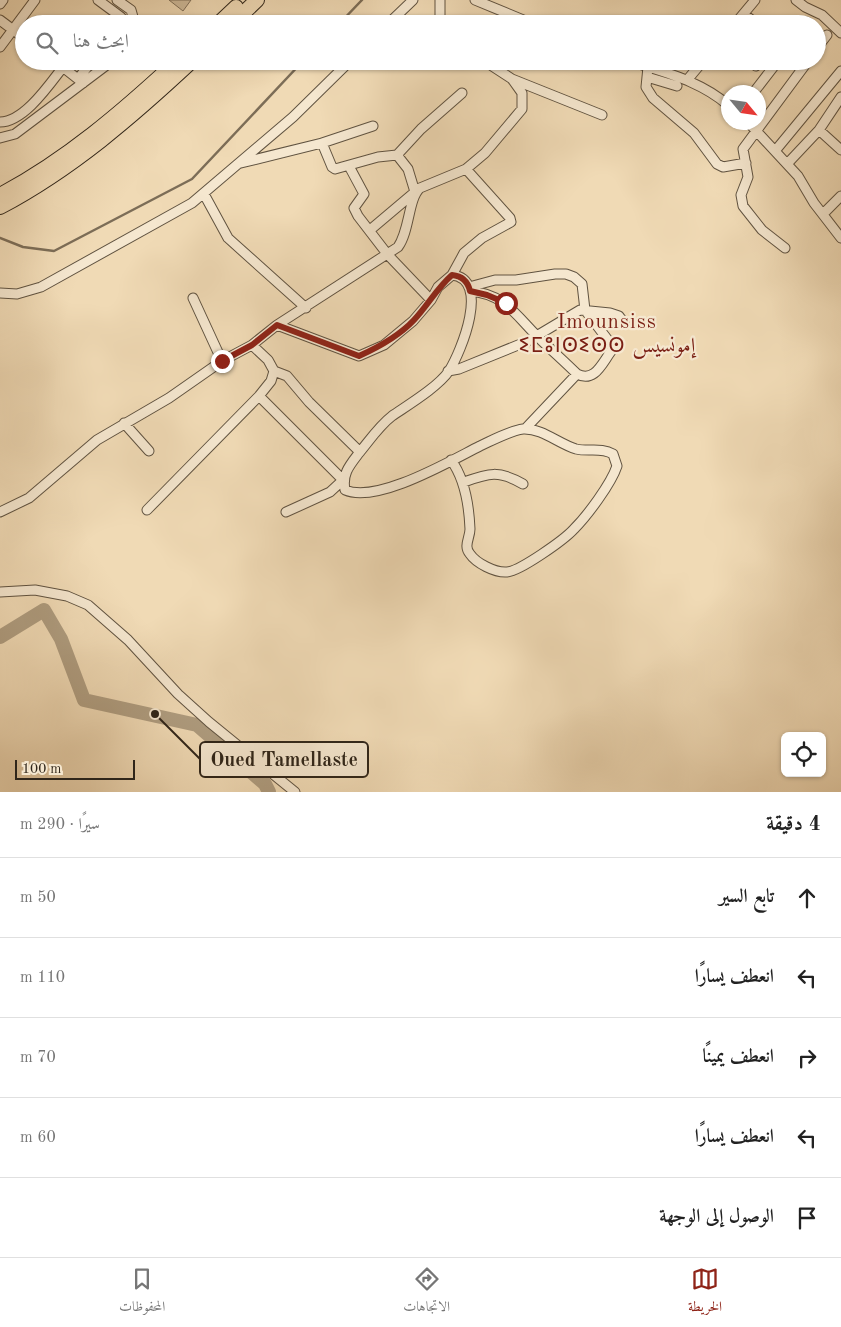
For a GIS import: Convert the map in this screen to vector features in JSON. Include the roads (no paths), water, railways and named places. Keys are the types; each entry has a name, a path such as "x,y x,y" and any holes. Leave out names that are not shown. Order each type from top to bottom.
{"highway":[{"path":"228,15 244,0"},
{"path":"241,15 257,0"},
{"path":"0,195 37,174 100,130 167,70"},
{"path":"0,207 59,172 96,145 182,70"}],"street":[{"path":"0,4 3,0"},
{"path":"24,15 35,0"},
{"path":"98,0 110,4 119,15"},
{"path":"117,0 131,10 132,15"},
{"path":"397,15 413,0"},
{"path":"440,0 440,15"},
{"path":"475,0 511,15"},
{"path":"744,14 755,0"},
{"path":"796,0 805,7 822,15"},
{"path":"826,19 841,33"},
{"path":"0,20 13,30"},
{"path":"0,47 15,27"},
{"path":"0,122 6,122 32,105 61,70"},
{"path":"67,70 81,81"},
{"path":"81,81 87,70"},
{"path":"0,138 15,134 81,81 98,70"},
{"path":"0,293 17,294 41,287 192,203 293,117 341,70"},
{"path":"498,70 512,79 602,116"},
{"path":"648,70 646,87 653,98 694,133 719,166 746,163"},
{"path":"658,70 688,79 706,88 721,100"},
{"path":"688,79 696,70"},
{"path":"759,85 771,70"},
{"path":"766,117 801,70"},
{"path":"775,151 841,71"},
{"path":"647,77 677,86"},
{"path":"370,230 420,188 466,169 485,153 522,109 522,93 512,79"},
{"path":"322,143 332,168 349,166 378,157 397,155 421,129 462,93"},
{"path":"787,164 819,130 841,97"},
{"path":"240,163 322,143 373,126"},
{"path":"785,248 762,230 743,206 741,195 748,177 743,149 756,130 787,164 841,238"},
{"path":"819,130 841,150"},
{"path":"0,512 29,498 97,440 169,398 222,361 252,345 277,325 398,247 404,238 415,192 408,169 397,155"},
{"path":"349,166 364,194 354,209 388,255 431,300"},
{"path":"277,325 359,356 384,345 413,321 431,300 438,287 452,275 464,253 475,243 511,222 466,169"},
{"path":"204,194 228,238 306,308"},
{"path":"824,214 841,196"},
{"path":"452,275 459,275 470,289 506,303 577,374 585,378 591,376 613,346 585,310 582,284 579,280 566,274 516,280 495,280 470,289"},
{"path":"470,289 467,329 448,371 386,422 360,452 346,469 343,480 345,490 348,492 382,491 419,477 492,440 525,429 577,374"},
{"path":"193,298 222,361"},
{"path":"448,371 459,369 487,356 519,345 576,312 585,310 610,313 619,316 624,323"},
{"path":"252,345 268,360 274,371 287,376 309,402 360,452"},
{"path":"147,510 259,396 274,371"},
{"path":"259,396 343,480"},
{"path":"124,423 149,451"},
{"path":"451,460 464,482 470,530 466,545 467,551 480,563 492,569 508,572 534,559 574,530 605,490 614,475 616,459 613,454 606,450 579,450 539,432 525,429"},
{"path":"464,482 494,473 507,475 523,484"},
{"path":"286,512 330,492 343,480"},
{"path":"0,592 35,590 67,596 88,605 128,640 178,694 209,722 295,792"}],"waterway":[{"path":"348,15 362,0"},
{"path":"0,238 23,247 54,251 192,179 295,70"},
{"path":"0,637 44,610 61,639 84,700 197,725 265,784 269,792"}],"place":[{"name":"Oued Tamellaste","path":"155,714"}],"district":[{"name":"Imounsiss ⵉⵎⵓⵏⵙⵉⵙⵙ إمونسيس","path":"607,333"}]}
